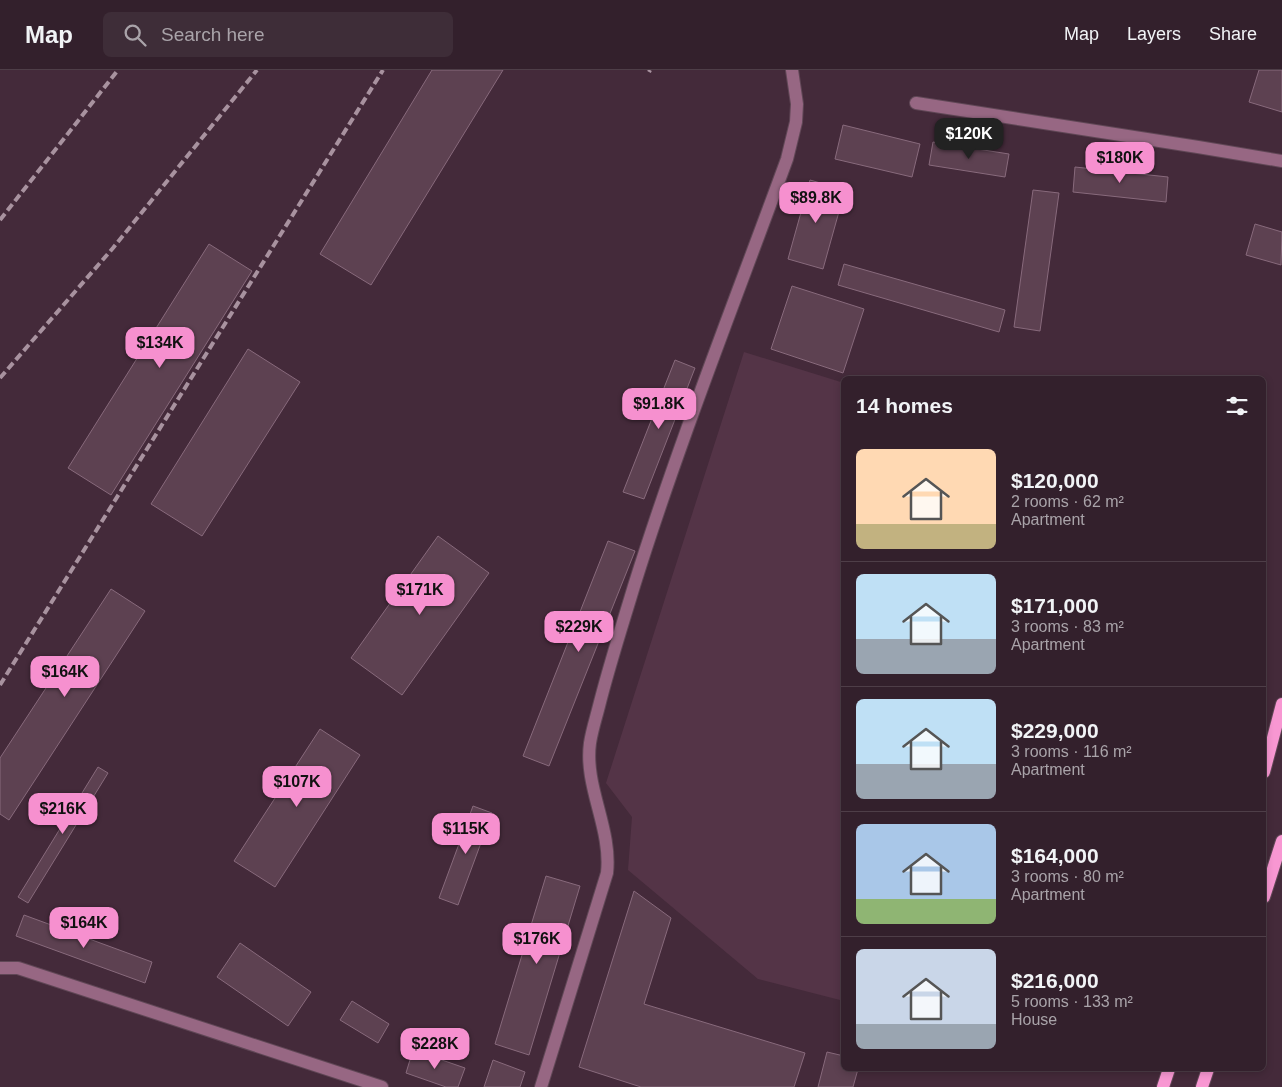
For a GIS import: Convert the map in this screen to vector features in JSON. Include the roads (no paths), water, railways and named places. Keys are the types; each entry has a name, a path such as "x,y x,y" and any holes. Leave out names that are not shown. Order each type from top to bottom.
{"main road":[{"path":"1266,764 1282,704"},
{"path":"1266,891 1282,842"},
{"path":"1163,1087 1168,1071"},
{"path":"1202,1087 1207,1071"}],"street":[{"path":"541,1087 607,873 609,858 607,841 590,765 592,733 609,668 654,524 787,159 796,122 797,104 792,70"},
{"path":"916,103 1198,146 1282,161"},
{"path":"0,968 18,968 382,1087"}],"railway":[{"path":"0,220 118,70"},
{"path":"0,378 113,248 257,70"},
{"path":"0,685 383,70"}]}
